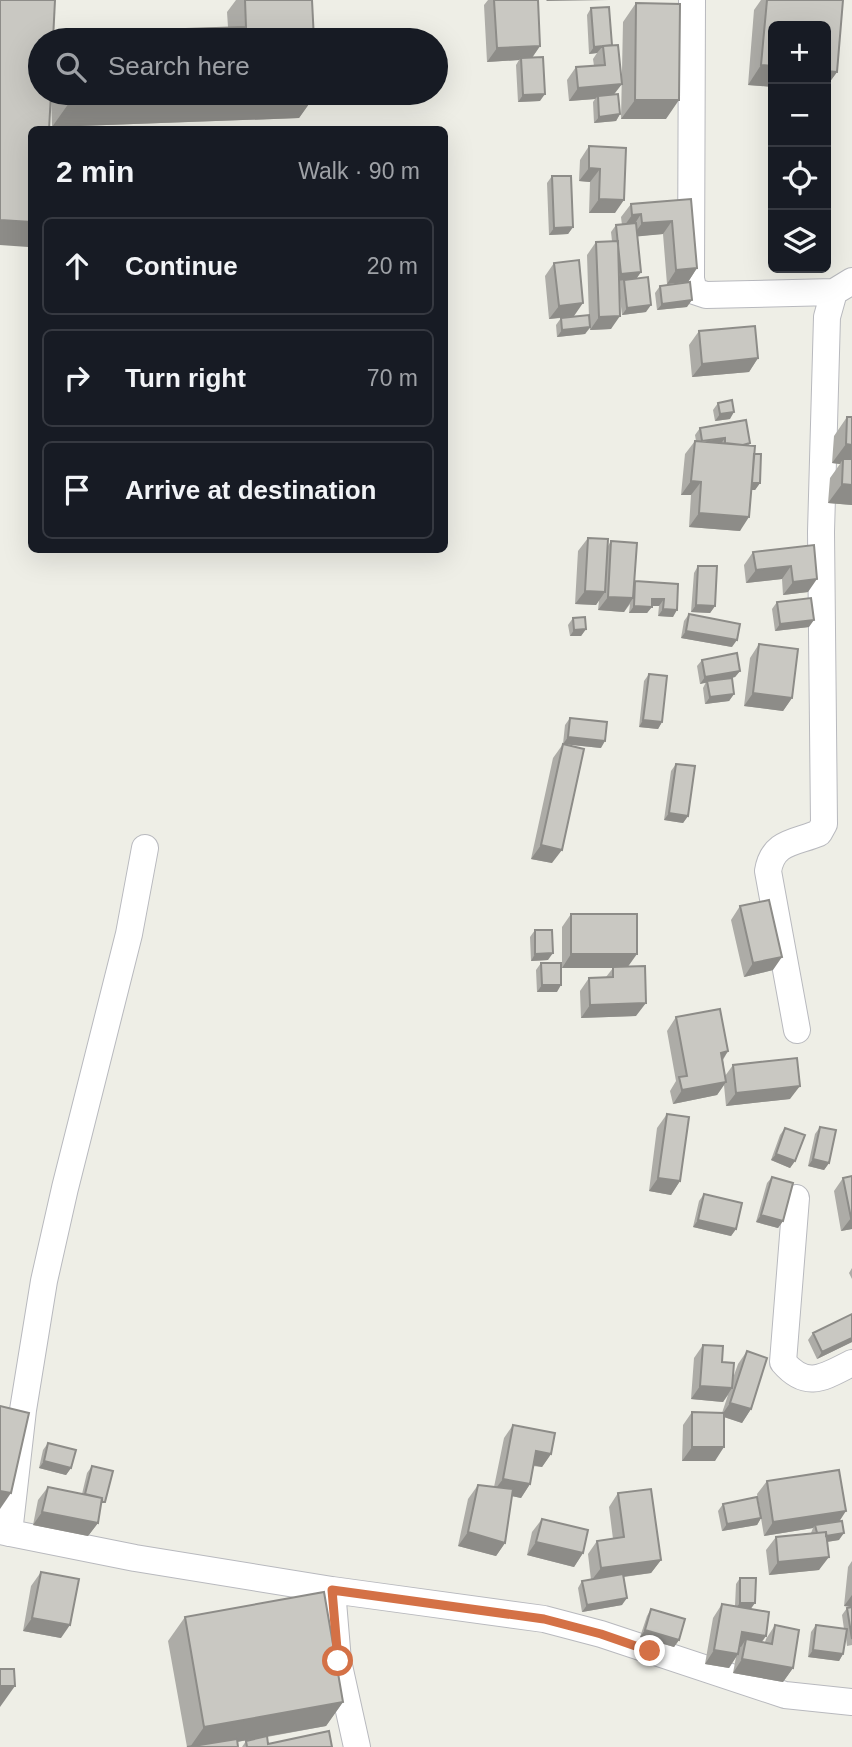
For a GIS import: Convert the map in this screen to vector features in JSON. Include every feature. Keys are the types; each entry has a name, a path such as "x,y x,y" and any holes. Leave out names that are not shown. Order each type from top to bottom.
{"street":[{"path":"692,0 691,279 694,291 706,295 843,287"},
{"path":"797,1030 768,871 770,858 782,845 819,833 824,824 821,532 827,317 843,287"},
{"path":"145,848 129,934 44,1281 4,1532 135,1558 332,1590 544,1619 601,1634 785,1695 852,1702"},
{"path":"796,1198 783,1362 793,1373 804,1379 821,1378 852,1363"},
{"path":"332,1590 338,1661 357,1747"}],"building":[{"path":"0,0 55,0 54,28 28,28 28,105 50,105 49,126 28,126 28,222 0,220"},
{"path":"245,0 312,0 313,28 216,28 246,27"},
{"path":"494,0 538,0 540,46 497,48"},
{"path":"767,0 843,0 837,72 831,71 831,21 768,21 768,66 761,65"},
{"path":"636,3 680,4 679,100 635,100"},
{"path":"609,7 612,45 594,47 591,8"},
{"path":"618,45 622,84 578,88 576,67 605,65 603,46"},
{"path":"543,57 545,94 523,95 521,58"},
{"path":"618,94 620,114 599,117 598,96"},
{"path":"589,146 626,148 624,200 599,199 600,169 589,168"},
{"path":"552,176 571,176 573,227 554,228"},
{"path":"691,199 697,268 676,270 672,221 642,223 641,214 632,215 631,204"},
{"path":"636,223 641,272 621,274 616,225"},
{"path":"618,241 620,316 599,317 596,242"},
{"path":"579,260 583,303 559,306 554,263"},
{"path":"648,277 651,305 627,308 624,280"},
{"path":"690,282 692,300 662,304 660,286"},
{"path":"589,315 590,327 562,330 561,318"},
{"path":"755,326 758,358 702,364 699,331"},
{"path":"732,400 734,412 720,414 718,403"},
{"path":"847,417 852,417 852,445 846,444"},
{"path":"746,420 750,443 725,443 725,438 702,441 700,428"},
{"path":"695,441 755,446 749,517 699,513 701,482 691,481"},
{"path":"754,454 761,454 760,483 752,483"},
{"path":"843,459 852,459 852,485 842,484"},
{"path":"588,538 608,539 605,592 585,591"},
{"path":"611,541 637,543 633,598 608,597"},
{"path":"814,545 817,579 793,582 791,566 756,570 753,552"},
{"path":"698,566 717,566 715,606 696,605"},
{"path":"635,581 678,584 677,610 663,609 664,599 652,599 652,607 634,606"},
{"path":"811,598 814,620 780,624 777,602"},
{"path":"689,614 740,624 737,640 686,631"},
{"path":"585,617 586,629 574,630 573,618"},
{"path":"759,644 798,649 792,698 753,693"},
{"path":"737,653 740,671 705,677 702,660"},
{"path":"649,674 667,676 662,722 643,720"},
{"path":"732,678 734,694 710,697 707,681"},
{"path":"570,718 607,722 605,741 568,737"},
{"path":"563,744 584,749 562,850 541,845"},
{"path":"676,764 695,766 688,816 669,813"},
{"path":"769,900 782,957 753,963 740,906"},
{"path":"571,914 637,914 637,954 571,954"},
{"path":"535,930 552,930 553,953 535,954"},
{"path":"541,963 561,963 561,985 542,985"},
{"path":"645,966 646,1003 590,1005 589,978 613,977 613,967"},
{"path":"720,1009 728,1051 721,1053 726,1082 682,1090 679,1077 687,1076 676,1017"},
{"path":"797,1058 800,1086 736,1093 733,1065"},
{"path":"667,1114 689,1117 680,1181 658,1178"},
{"path":"820,1127 836,1130 829,1163 813,1159"},
{"path":"785,1128 805,1135 795,1161 776,1154"},
{"path":"852,1176 852,1218 851,1218 843,1178"},
{"path":"772,1177 793,1183 783,1221 761,1215"},
{"path":"704,1194 742,1203 736,1229 698,1220"},
{"path":"852,1314 852,1338 822,1352 813,1333"},
{"path":"703,1345 723,1346 722,1362 734,1363 732,1388 700,1386"},
{"path":"747,1351 767,1358 751,1409 730,1403"},
{"path":"0,1406 29,1413 11,1493 0,1491"},
{"path":"692,1412 724,1413 724,1447 692,1447"},
{"path":"513,1425 555,1433 551,1454 536,1451 530,1484 503,1479"},
{"path":"48,1443 76,1450 71,1468 44,1461"},
{"path":"92,1466 113,1471 105,1502 102,1502 102,1498 85,1494"},
{"path":"839,1470 846,1511 773,1522 767,1481"},
{"path":"478,1485 513,1489 505,1543 468,1532"},
{"path":"48,1487 102,1498 98,1523 42,1512"},
{"path":"651,1489 661,1560 601,1568 597,1541 624,1537 618,1493"},
{"path":"757,1497 761,1518 727,1524 723,1504"},
{"path":"542,1519 588,1530 583,1553 536,1542"},
{"path":"842,1521 844,1533 826,1536 826,1532 817,1533 815,1525"},
{"path":"826,1532 829,1557 778,1562 776,1537"},
{"path":"41,1572 79,1579 70,1625 32,1618"},
{"path":"623,1574 627,1598 587,1605 582,1581"},
{"path":"740,1578 756,1578 755,1603 740,1603"},
{"path":"324,1592 343,1702 204,1727 185,1617"},
{"path":"722,1604 769,1612 766,1636 742,1632 738,1654 714,1650"},
{"path":"852,1607 852,1639 847,1608"},
{"path":"651,1609 685,1619 679,1640 645,1630"},
{"path":"775,1625 799,1630 793,1668 742,1659 746,1639 772,1644"},
{"path":"816,1625 847,1629 843,1654 813,1650"},
{"path":"0,1669 14,1669 15,1686 0,1686"},
{"path":"329,1731 332,1747 247,1747 246,1741 267,1736 268,1744"},
{"path":"237,1739 238,1747 187,1747"}],"route":[{"path":"338,1661 332,1590 544,1619 601,1634 650,1651"}]}
